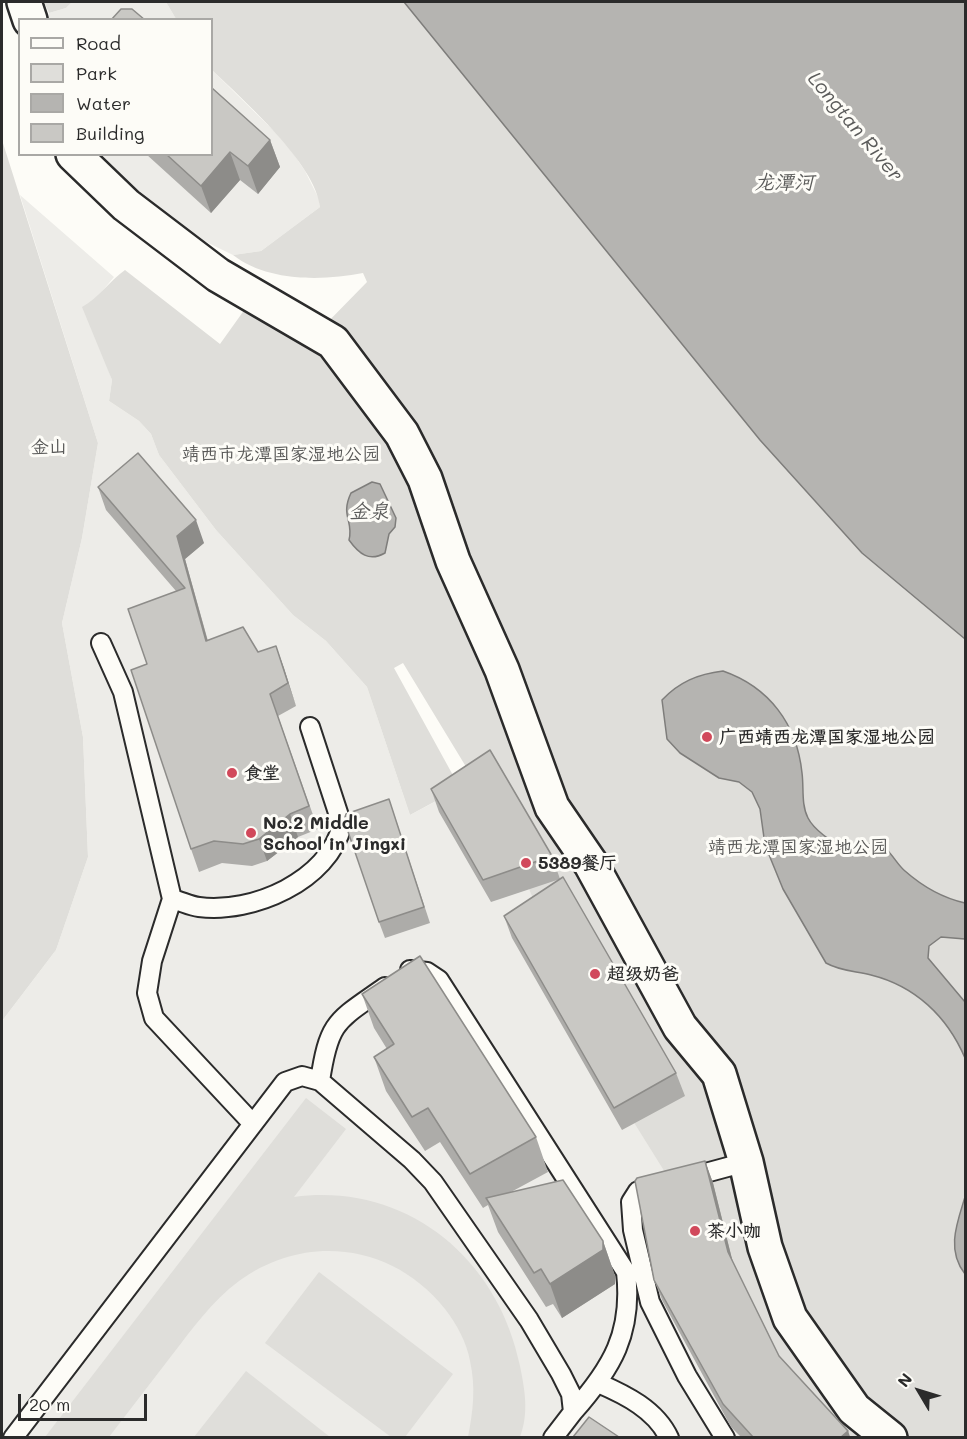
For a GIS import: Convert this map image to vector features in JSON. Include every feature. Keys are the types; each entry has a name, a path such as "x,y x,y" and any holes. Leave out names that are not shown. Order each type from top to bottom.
{"street":[{"path":"24,2 29,18"},
{"path":"76,156 126,205 218,275 333,342 397,426 425,479 453,561 474,604 534,755 544,790 591,864 680,1027 719,1074 746,1162 765,1247 790,1318 854,1409 890,1437"}],"lane":[{"path":"101,643 123,692 172,899 152,961 147,993 154,1018 253,1124"},
{"path":"172,899 200,907 227,906 284,893 326,856 339,838 342,825 310,727"},
{"path":"320,1081 330,1034 340,1018 412,968 427,972 439,980 626,1272 629,1299 624,1328 615,1358 598,1383 553,1437"},
{"path":"13,1437 285,1082 302,1076 320,1081 412,1160 433,1182 529,1320 571,1394 573,1412"},
{"path":"725,1437 687,1376 650,1302 633,1230 631,1202 638,1191 746,1162"},
{"path":"598,1383 645,1408 664,1428 669,1437"}],"shaded area":[{"path":"72,2 166,2 175,18 49,18 49,13 66,8"},
{"path":"213,71 287,144 305,171 319,199 320,207 261,251 233,255 196,237 152,205 100,156 213,156"},
{"name":"No.2 Middle School in Jingxi","path":"20,195 114,277 94,301 104,358 112,380 109,401 139,421 151,434 159,455 216,530 293,615 326,641 367,687 410,815 519,757 855,1437 2,1437 2,1021 56,950 88,857 83,737 62,623 82,538 98,443"}],"green space":[{"path":"44,2 72,2 66,8 49,13"},
{"name":"广西靖西龙潭国家湿地公园","path":"166,2 965,2 965,1437 830,1437 610,1084 505,831 403,663 394,668 460,788 410,815 367,687 326,641 293,615 216,530 159,455 151,434 139,421 109,401 112,380 82,307 125,270 220,344 245,309 319,331 367,282 363,273 313,278 279,275 247,264 233,255 261,251 320,207 306,172 292,153 259,115 213,71 213,18 175,18"},
{"name":"金山","path":"2,140 98,443 82,538 62,623 83,737 88,857 56,950 2,1021"},
{"path":"306,1098 346,1129 294,1197 335,1195 373,1202 408,1215 440,1235 468,1261 491,1292 509,1327 525,1393 525,1411 520,1437 468,1437 473,1390 469,1354 453,1320 424,1287 401,1270 375,1259 348,1252 320,1251 292,1256 265,1265 229,1289 195,1325 109,1437 45,1437"},
{"path":"319,1272 453,1374 405,1437 391,1437 265,1343"},
{"path":"246,1371 330,1437 194,1437"}],"water":[{"name":"龙潭河","path":"404,2 965,2 965,639 862,553 760,440"},
{"name":"金泉","path":"372,482 380,484 396,518 395,527 389,534 385,553 369,557 361,553 349,540 347,507 351,493"},
{"path":"723,671 739,678 767,697 787,723 799,755 806,813 818,831 844,846 876,844 881,846 889,852 901,868 918,882 941,895 965,903 965,939 941,937 929,946 928,958 965,1002 965,1058 958,1043 939,1016 915,995 887,980 826,963 783,889 765,845 760,809 752,792 739,782 719,778 680,753 667,739 662,700 675,688 690,680 705,674"},
{"path":"965,1197 965,1274 956,1256 955,1236"}],"building":[{"path":"121,9 132,9 143,18 113,18"},
{"path":"213,89 270,140 248,166 230,152 201,186 168,156 213,156"},
{"name":"食堂","path":"138,453 196,520 177,536 206,641 243,627 258,652 276,646 288,683 270,694 309,806 290,814 259,839 243,844 214,841 191,849 131,670 147,664 128,609 185,588 98,487"},
{"path":"490,750 552,856 483,880 431,789"},
{"path":"389,799 424,907 379,922 344,820 346,814"},
{"path":"563,877 676,1073 614,1108 504,916"},
{"path":"420,956 536,1137 470,1174 428,1108 412,1117 374,1057 394,1044 362,994"},
{"path":"705,1161 728,1252 779,1356 848,1431 841,1437 753,1437 723,1404 654,1280 635,1181 637,1178"},
{"path":"563,1180 603,1241 603,1250 550,1284 541,1269 534,1273 486,1198"},
{"path":"589,1417 619,1437 573,1437"}],"place":[{"name":"广西靖西龙潭国家湿地公园","path":"707,737"},
{"name":"食堂","path":"232,773"},
{"name":"No.2 Middle School in Jingxi","path":"251,833"},
{"name":"5389餐厅","path":"526,863"},
{"name":"超级奶爸","path":"595,974"},
{"name":"茶小咖","path":"695,1231"}],"water label":[{"name":"Longtan River","path":"855,127"}],"park label":[{"name":"靖西市龙潭国家湿地公园","path":"281,454"},
{"name":"靖西龙潭国家湿地公园","path":"798,847"}]}
